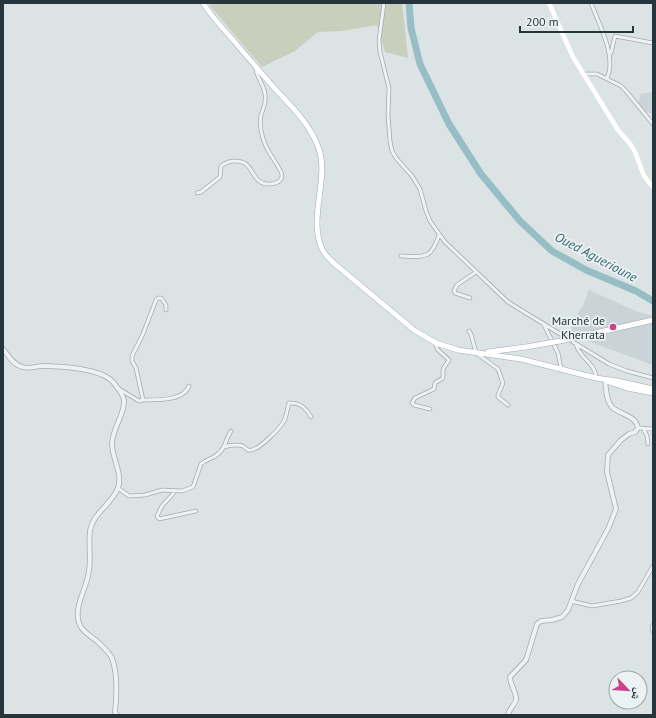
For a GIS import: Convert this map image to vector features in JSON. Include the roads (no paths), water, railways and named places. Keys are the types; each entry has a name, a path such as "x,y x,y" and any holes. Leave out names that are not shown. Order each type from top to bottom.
{"main road":[{"path":"203,3 211,15 255,67 305,123 319,149 322,167 318,230 320,243 325,253 336,265 409,326 424,337 436,343 458,350 521,358 605,380 627,388 653,393"},
{"path":"549,3 564,39 618,130 631,144 644,176 653,187"},
{"path":"478,352 526,347 560,341 653,320"},
{"path":"605,380 617,381 653,389"}],"street":[{"path":"384,3 379,40 380,52 389,88 388,115 392,151 396,158 412,176 420,190 430,221 439,235 508,302 609,364 627,371 653,378"},
{"path":"590,3 610,55"},
{"path":"607,78 610,70 610,55 615,36 653,43"},
{"path":"197,193 201,192 218,179 220,176 221,166 234,161 247,164 261,183 276,183 281,180 281,171 267,150 262,136 261,116 266,104 265,93 257,76 255,67"},
{"path":"584,74 597,74 607,78 626,91 653,124"},
{"path":"402,256 428,255 433,251 439,235"},
{"path":"470,298 455,293 454,290 457,285 476,272"},
{"path":"143,400 136,368 132,361 132,356 158,298 161,298 164,301 166,310"},
{"path":"543,323 558,353 561,368"},
{"path":"469,331 478,352 498,369 503,383 498,397 508,405"},
{"path":"430,409 414,405 412,403 415,398 434,389 435,383 443,378 443,369 449,360 437,349 436,343"},
{"path":"576,344 579,353 594,369 596,378"},
{"path":"3,349 12,360 22,368 42,366 101,373 108,377 118,388 124,399 124,406 114,431 112,443 113,455 119,480 118,488 91,525 89,551 90,568 81,596 78,616 81,628 112,657 117,690 115,712 117,715"},
{"path":"605,380 606,390 612,407 635,420 647,436 648,444"},
{"path":"118,388 140,401 166,399 184,393 187,391 189,386"},
{"path":"224,447 237,445 248,450 252,450 257,447 279,429 286,416 289,402 294,402 301,405 306,409 311,417"},
{"path":"508,715 516,701 516,696 510,684 510,677 526,660 537,624 562,617 568,610 596,549 608,529 616,509 607,472 608,455 628,434 641,428 653,429"},
{"path":"118,488 129,496 145,495 162,490 182,491 193,487 201,464 220,453 230,431"},
{"path":"175,491 162,506 157,516 159,519 196,511"},
{"path":"571,601 592,606 631,598 638,592 653,566"},
{"path":"653,625 653,632"}],"waterway":[{"name":"Oued Aguerioune","path":"409,3 411,28 420,64 449,124 481,174 520,221 552,251 586,270 636,291 653,301"}],"place":[{"name":"Marché de Kherrata","path":"613,327"}]}
